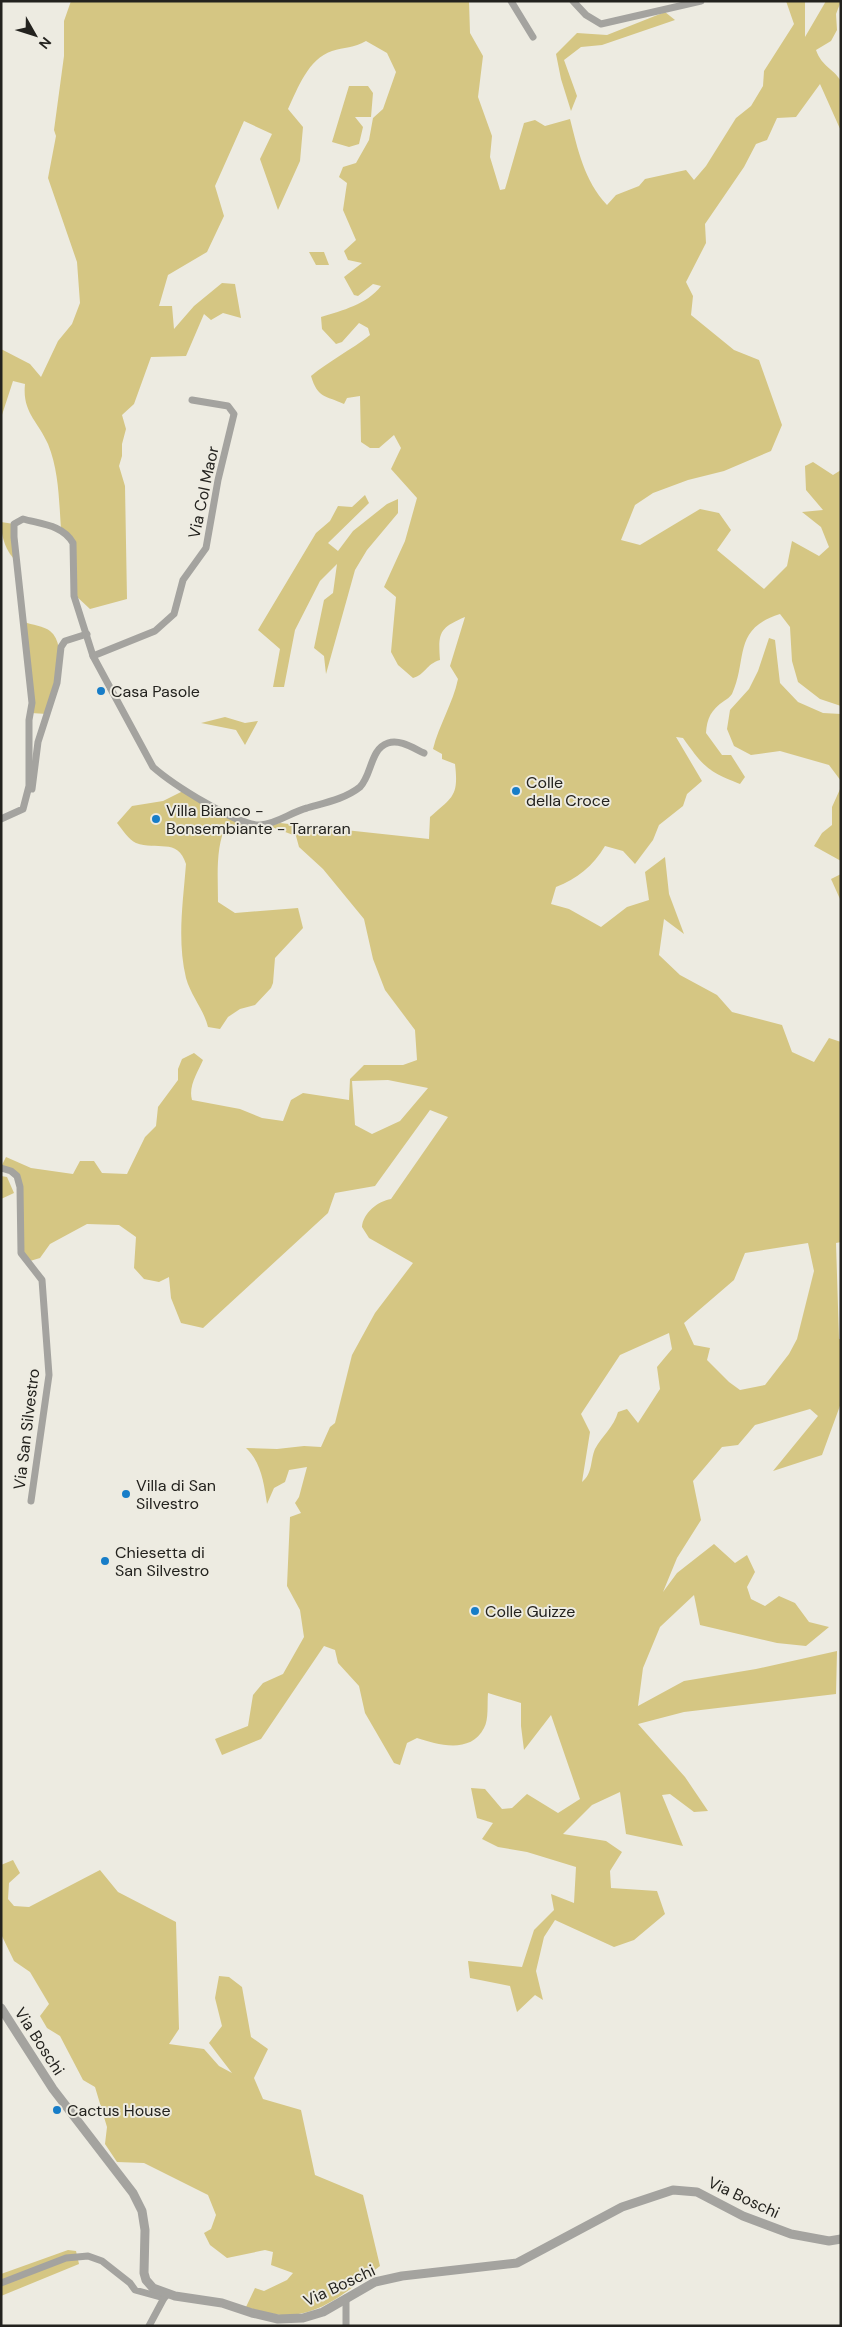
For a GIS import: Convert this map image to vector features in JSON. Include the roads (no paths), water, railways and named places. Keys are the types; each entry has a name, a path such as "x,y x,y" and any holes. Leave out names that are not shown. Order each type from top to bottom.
{"street":[{"path":"511,1 533,37"},
{"path":"573,1 586,15 601,24 701,1"},
{"name":"Via Col Maor","path":"93,656 155,631 174,614 183,580 206,548 218,480 234,414 228,406 192,400"},
{"path":"23,809 29,786 29,720 32,703 14,524 23,519 61,529 69,535 73,543 74,596 93,656 153,767 169,781 244,823 260,825 274,822 299,810 337,800 359,787 366,779 376,754 388,743 400,742 424,753"},
{"path":"1,819 23,809 28,802 34,780 35,756 41,726 49,710 57,683 61,647 65,641 86,634"},
{"name":"Via San Silvestro","path":"1,1168 11,1171 17,1176 20,1186 21,1253 42,1280 49,1376 31,1501"},
{"name":"Via Boschi","path":"1,2008 53,2089 133,2193 142,2211 145,2230 144,2273 146,2280 153,2288 166,2296 222,2303 252,2314 278,2319 303,2318 324,2312 375,2282 402,2276 517,2263 622,2207 673,2190 697,2192 743,2216 791,2234 829,2241 841,2239"},
{"path":"1,2283 66,2258 88,2256 102,2261 130,2283 135,2290 166,2296 149,2326"},
{"path":"346,2298 346,2326"}],"place":[{"name":"Casa Pasole","path":"101,691"},
{"name":"Colle della Croce","path":"516,791"},
{"name":"Villa Bianco - Bonsembiante - Tarraran","path":"156,819"},
{"name":"Villa di San Silvestro","path":"126,1494"},
{"name":"Chiesetta di San Silvestro","path":"105,1561"},
{"name":"Colle Guizze","path":"475,1611"},
{"name":"Cactus House","path":"57,2110"}]}
